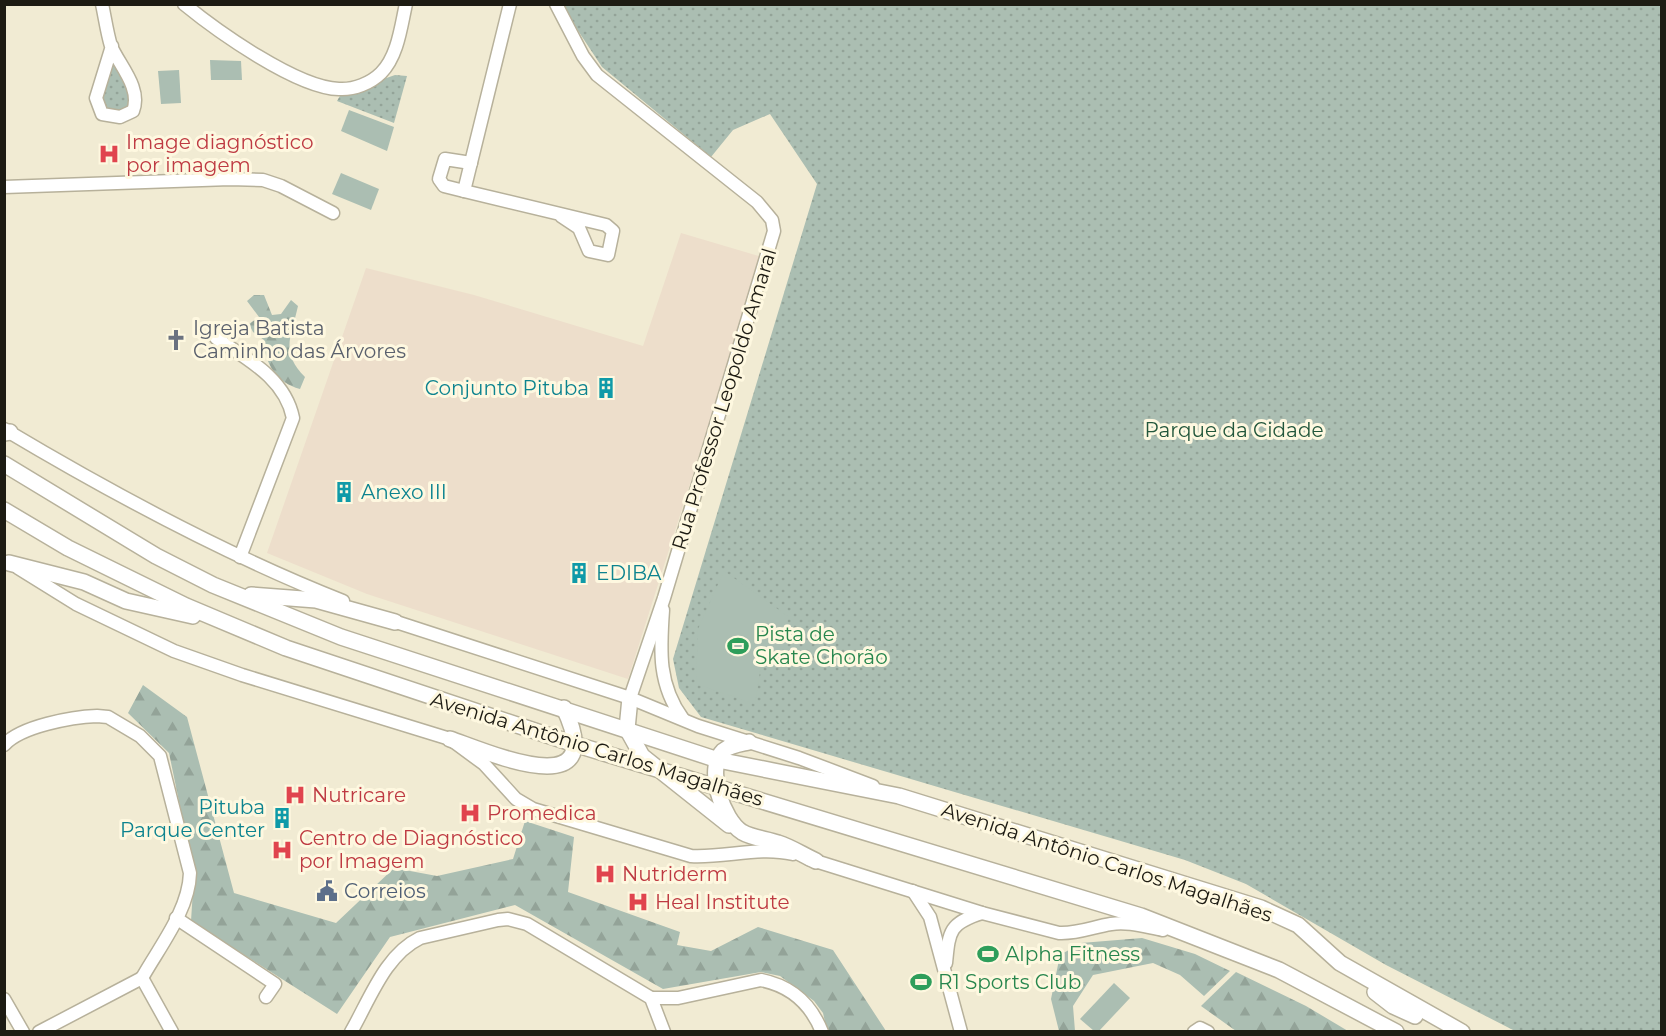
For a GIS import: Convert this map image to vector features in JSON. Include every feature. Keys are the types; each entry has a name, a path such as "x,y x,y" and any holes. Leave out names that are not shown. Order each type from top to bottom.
{"main road":[{"name":"Avenida Antônio Carlos Magalhães","path":"4,464 156,556 213,585 341,637 718,760 899,796 1260,908 1298,925 1340,963 1462,1032"},
{"name":"Avenida Antônio Carlos Magalhães","path":"4,510 68,548 228,624 354,673 574,744 1141,916 1208,941 1296,979 1396,1032"},
{"path":"7,561 84,582 126,601 228,624"},
{"path":"213,585 257,597 316,600 394,621"},
{"path":"630,698 627,729 642,756 722,820 742,832 786,846 816,861"},
{"path":"450,739 540,768 561,764 571,754 574,744 572,727 564,708"},
{"path":"742,832 727,814 717,787 718,760 720,754 729,746 749,742"},
{"path":"1340,963 1384,999 1446,1032"}],"street":[{"path":"102,4 112,46 127,72 135,98 133,111 111,118 102,114 96,98 112,46"},
{"path":"184,4 263,59 323,87 341,90 357,87 382,72 395,46 406,4"},
{"path":"464,191 510,4"},
{"name":"Rua Professor Leopoldo Amaral","path":"556,4 586,61 597,75 758,202 772,220 774,231 664,598 630,698"},
{"path":"471,163 445,159 439,179 444,186 561,216"},
{"path":"4,187 230,178 263,180 281,186 333,213"},
{"path":"216,338 271,377 290,404 293,418 240,557"},
{"name":"Avenida Antônio Carlos Magalhães","path":"6,431 270,572 394,621 630,698 684,720 899,796"},
{"name":"Avenida Antônio Carlos Magalhães","path":"7,561 76,604 174,651 250,678 450,739 484,764 516,799 533,809 691,856 717,857 775,850 982,913 1059,933 1069,934 1113,924 1136,924 1208,941"},
{"name":"Rua Professor Leopoldo Amaral","path":"664,598 661,650 663,679 668,695 684,720"},
{"path":"4,745 17,734 30,729 97,716 117,722 150,744 160,756 164,768 190,873 185,901 142,978 39,1032"},
{"path":"913,891 930,917 961,1032"},
{"path":"946,971 948,943 954,928 959,922 982,913"},
{"path":"176,918 275,984 266,997"},
{"path":"356,1030 394,957 408,943 420,938 508,919 527,924 651,998 678,998 761,980 773,982 809,1005 822,1032"},
{"path":"142,978 172,1032"},
{"path":"651,998 661,1018 664,1032"},
{"path":"661,1018 678,998"},
{"path":"4,999 23,1032"},
{"path":"1194,1032 1200,1028 1208,1032"}],"shaded area":[{"path":"681,233 762,257 628,679 367,594 267,553 366,268 474,295 643,346"}],"green space":[{"name":"Parque da Cidade","path":"561,5 1661,5 1661,1031 1515,1031 1386,965 1246,884 1185,860 701,717 679,688 673,659 817,184 770,114 733,130 711,157 602,67"},
{"path":"210,60 241,61 242,80 211,80"},
{"path":"113,62 131,98 130,105 120,113 106,110 100,105"},
{"path":"179,70 181,103 161,104 158,71"},
{"path":"395,75 407,76 394,123 337,101 341,94"},
{"path":"349,110 394,127 387,151 341,131"},
{"path":"341,173 379,189 371,210 332,194"},
{"path":"254,295 264,295 272,315 281,314 291,300 298,306 289,344 292,359 305,377 300,389 285,382 273,371 266,357 264,340 253,332 249,324 259,317 247,301"},
{"name":"Pista de Skate Chorão","path":"724,571 789,617 773,663 761,665 755,704 696,684 698,629"},
{"path":"143,685 187,717 234,893 336,923 394,868 437,876 513,859 525,821 574,837 568,892 680,932 677,945 711,951 758,927 833,950 886,1031 827,1031 823,1013 814,1001 780,976 761,972 663,989 515,905 390,937 337,1014 191,921 194,874 169,753 128,713"},
{"path":"1142,938 1195,954 1230,971 1204,996 1180,975 1153,963 1093,975 1073,1006 1075,1031 1059,1031 1051,999 1060,955 1081,943"},
{"path":"1236,972 1306,1006 1348,1031 1236,1031 1201,1006"},
{"path":"1114,983 1130,998 1099,1031 1094,1031 1080,1019"}],"place":[{"name":"Image diagnóstico por imagem","path":"109,154"},
{"name":"Igreja Batista Caminho das Árvores","path":"176,340"},
{"name":"Conjunto Pituba","path":"606,388"},
{"name":"Anexo III","path":"344,492"},
{"name":"EDIBA","path":"579,573"},
{"name":"Pista de Skate Chorão","path":"738,646"},
{"name":"Nutricare","path":"295,795"},
{"name":"Promedica","path":"470,813"},
{"name":"Pituba Parque Center","path":"282,818"},
{"name":"Centro de Diagnóstico por Imagem","path":"282,850"},
{"name":"Nutriderm","path":"605,874"},
{"name":"Correios","path":"327,891"},
{"name":"Heal Institute","path":"638,902"},
{"name":"Alpha Fitness","path":"988,954"},
{"name":"R1 Sports Club","path":"921,982"}]}
